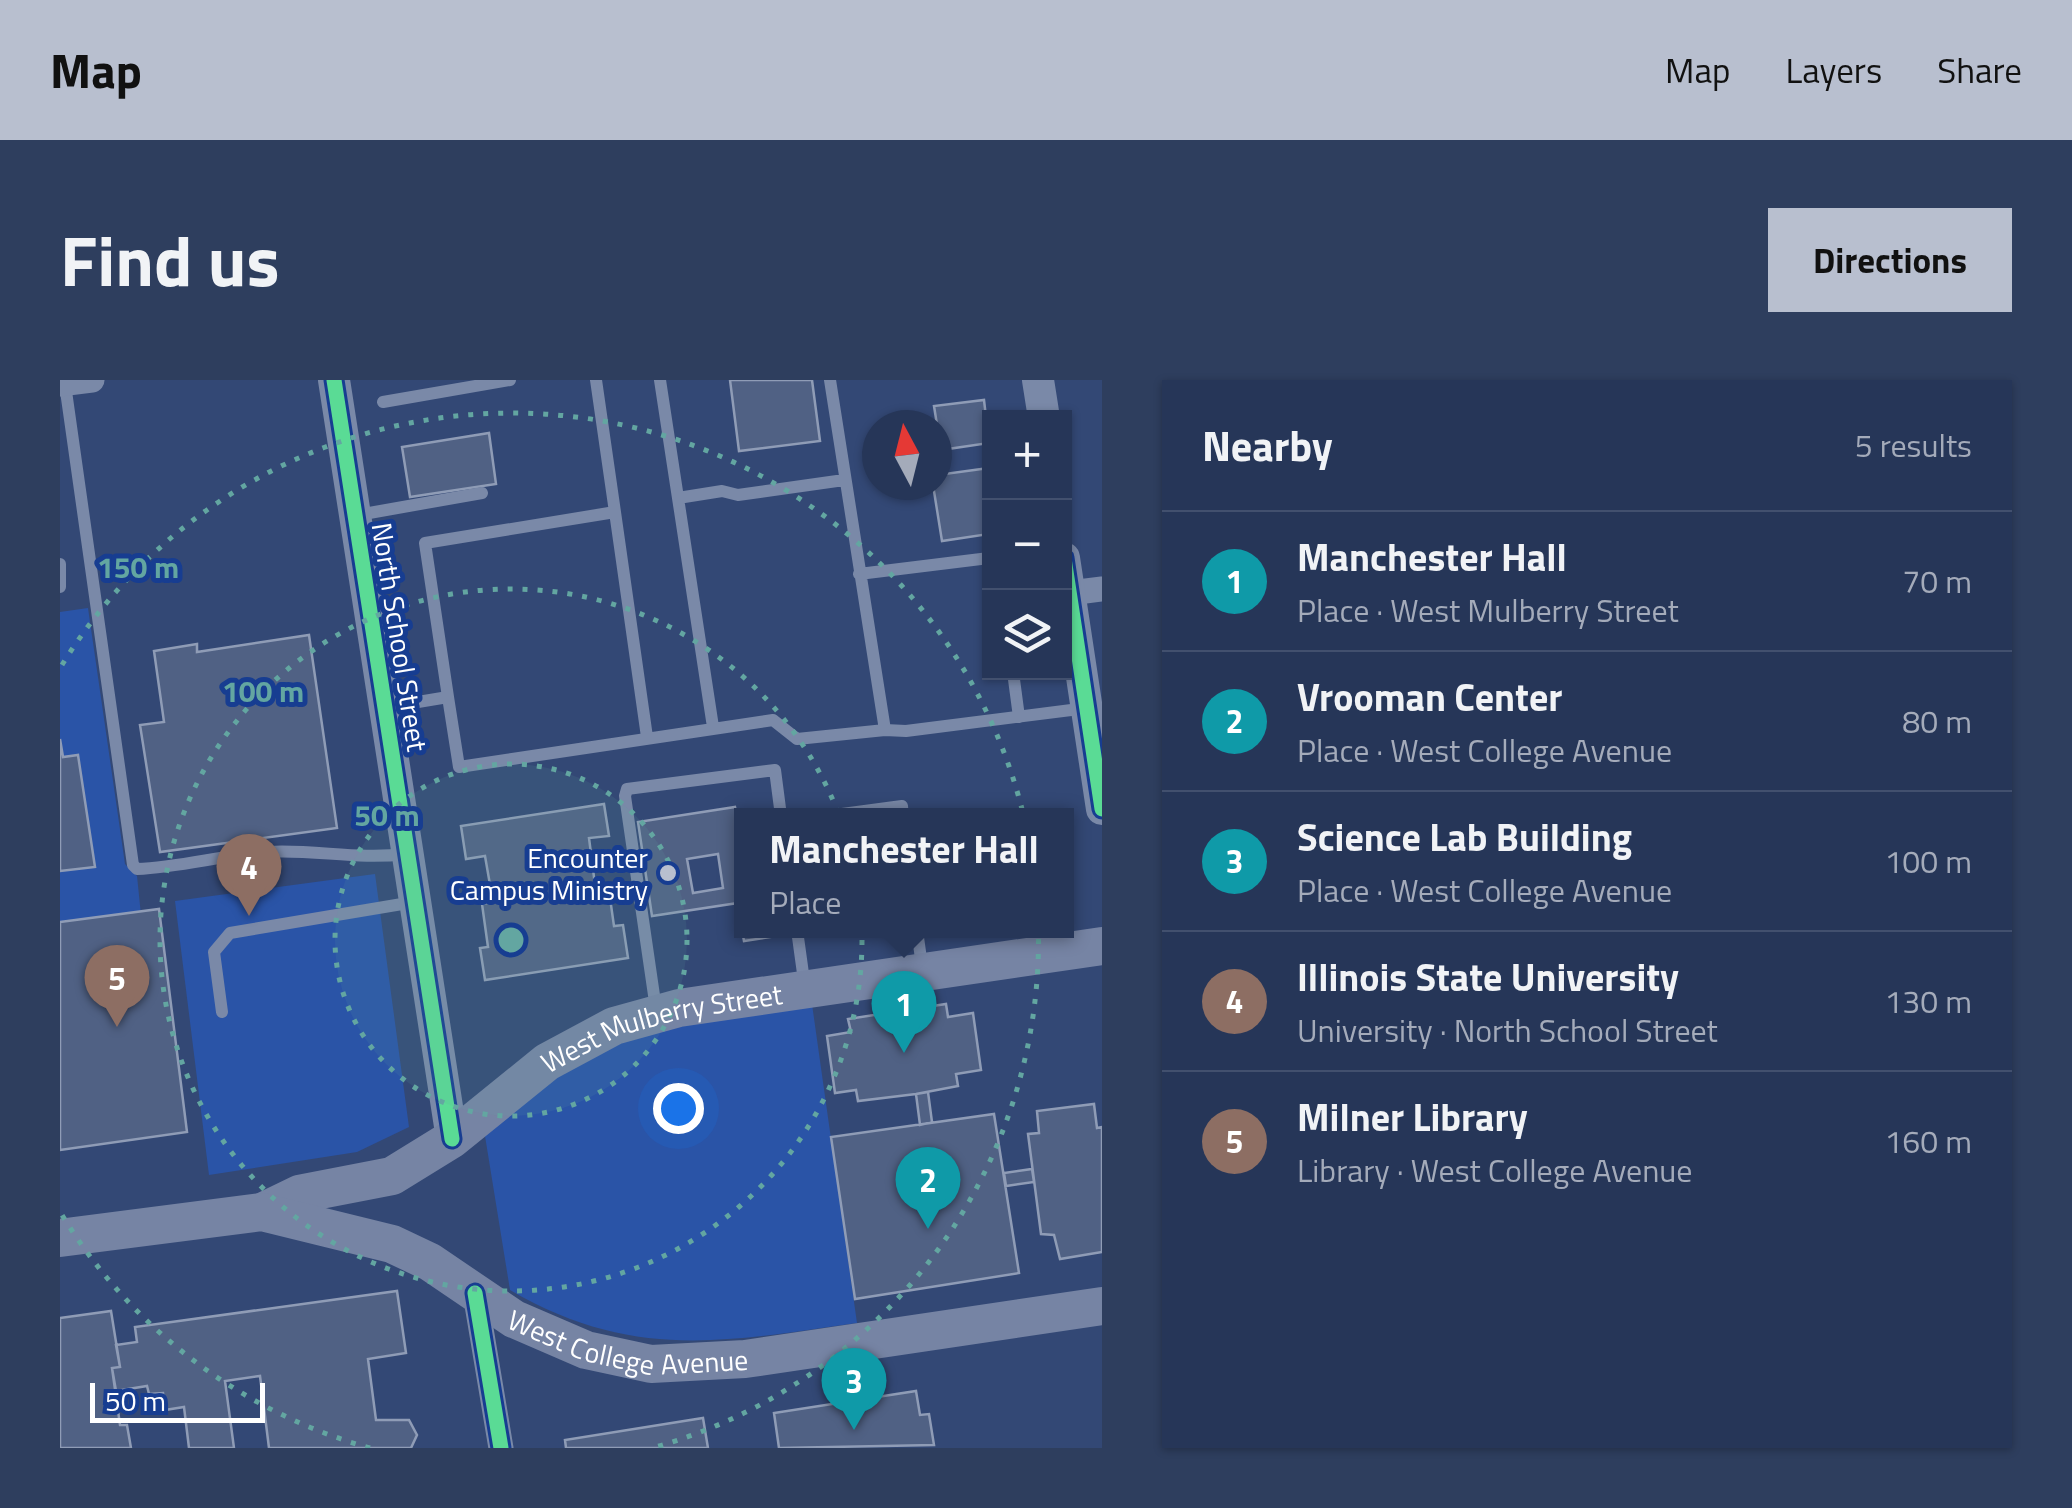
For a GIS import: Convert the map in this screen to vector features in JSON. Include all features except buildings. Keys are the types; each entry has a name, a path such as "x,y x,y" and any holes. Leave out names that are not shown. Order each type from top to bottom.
{"main road":[{"name":"West Mulberry Street","path":"262,1212 299,1194 392,1176 452,1139 547,1062 614,1026 656,1015 806,990 1102,946"},
{"name":"West College Avenue","path":"60,1238 262,1212 392,1244 430,1262 514,1319 586,1350 670,1364 745,1359 1102,1306"}],"street":[{"path":"73,382 92,380"},
{"name":"North School Street","path":"334,380 452,1139"},
{"path":"1038,380 1043,410"},
{"path":"1072,570 1086,591 1087,708 1098,762 1102,810"},
{"path":"475,1294 501,1448"}],"lane":[{"path":"383,402 510,380"},
{"path":"596,380 647,737"},
{"path":"660,380 713,727"},
{"path":"830,380 885,730"},
{"path":"73,382 133,865 137,869 171,868 268,852 369,859 409,854"},
{"path":"678,498 722,491 738,495 844,480"},
{"path":"355,516 482,493"},
{"path":"615,512 426,544 459,767 773,720 797,739 1087,708"},
{"path":"859,574 982,559"},
{"path":"60,564 60,587"},
{"path":"1014,680 1019,717"},
{"path":"386,708 448,697"},
{"path":"656,1015 624,796 627,789 774,770 780,808"},
{"path":"222,1012 214,952 230,933 417,902"},
{"path":"798,938 806,990"},
{"path":"918,938 922,974"}],"shaded area":[{"path":"88,608 125,864 137,876 141,915 60,926 60,871 95,866 79,756 63,757 60,739 60,612"},
{"path":"375,874 409,1127 357,1152 209,1175 175,901"},
{"path":"811,997 857,1323 721,1340 638,1337 554,1313 510,1290 485,1136 584,1058 628,1035 690,1017"}],"cycle path":[{"path":"334,380 452,1139"},
{"path":"1069,590 1102,809"},
{"path":"475,1293 501,1448"}],"place":[{"name":"Encounter Campus Ministry","path":"668,873"},
{"name":"Illinois State University","path":"249,916"},
{"name":"Milner Library","path":"117,1027"},
{"name":"Manchester Hall","path":"904,1053"},
{"name":"Vrooman Center","path":"928,1229"},
{"name":"Science Lab Building","path":"854,1430"}]}
